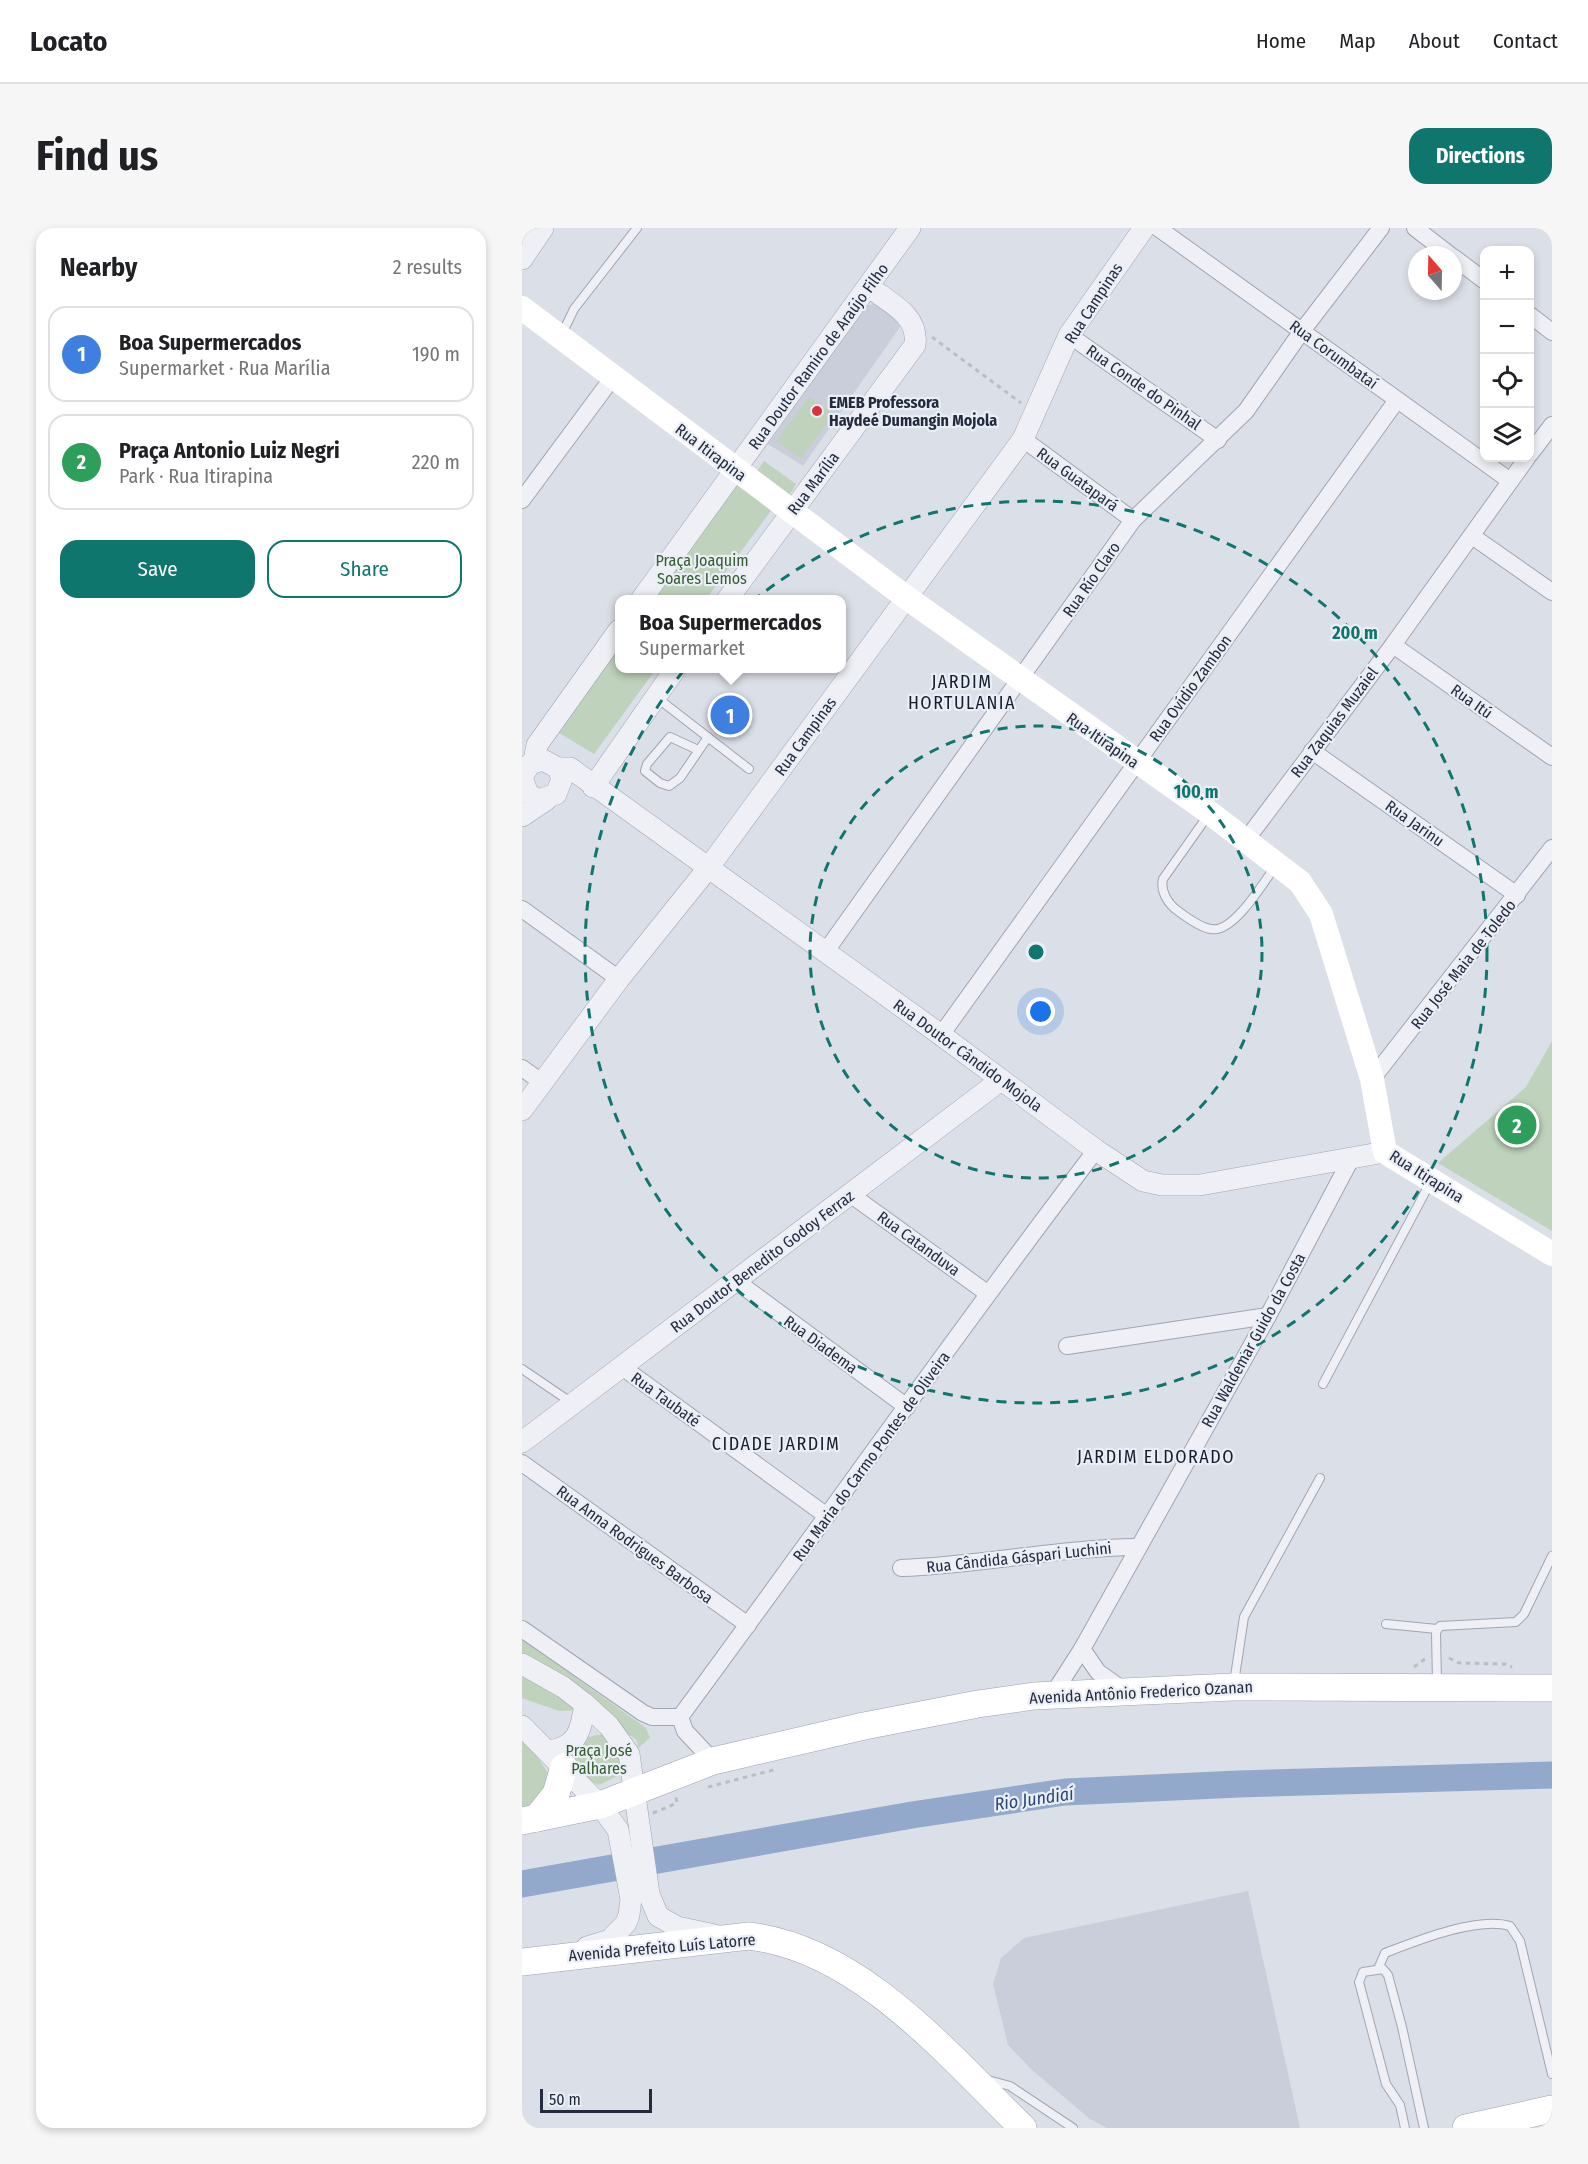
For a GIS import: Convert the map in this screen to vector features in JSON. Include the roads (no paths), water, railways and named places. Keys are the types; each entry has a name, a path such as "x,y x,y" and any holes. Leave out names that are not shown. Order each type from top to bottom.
{"main road":[{"name":"Rua Itirapina","path":"522,308 735,471 907,598 1136,764 1210,813 1300,882 1321,914 1372,1079 1385,1152 1552,1254"},
{"name":"Avenida Antônio Frederico Ozanan","path":"600,1805 713,1761 955,1708 1053,1694 1233,1687 1552,1688"},
{"path":"529,1820 556,1794 556,1759"},
{"path":"529,1820 600,1805"},
{"name":"Avenida Prefeito Luís Latorre","path":"522,1962 731,1937 749,1936 775,1939 805,1949 869,1988 930,2036 972,2075 1023,2128"},
{"path":"1466,2128 1552,2109"}],"street":[{"path":"522,259 543,228"},
{"name":"Rua Doutor Ramiro de Araújo Filho","path":"645,595 910,228"},
{"name":"Rua Campinas","path":"522,1110 619,979 709,867 1023,439 1070,335 1144,228"},
{"name":"Rua Corumbataí","path":"1158,228 1509,480"},
{"name":"Rua Río Claro","path":"826,951 1133,520 1246,411 1302,331 1381,228"},
{"path":"1415,228 1439,246"},
{"path":"1462,264 1480,277"},
{"name":"Rua Marília","path":"731,595 915,345 917,333 914,324 869,287"},
{"path":"1534,318 1552,332"},
{"name":"Rua Conde do Pinhal","path":"1070,335 1218,440"},
{"path":"522,500 613,377"},
{"name":"Rua Ovídio Zambon","path":"941,1035 1397,400"},
{"name":"Rua Zaquias Muzaiel","path":"1534,448 1552,425"},
{"name":"Rua Guatapará","path":"1023,439 1133,520"},
{"name":"Rua Zaquias Muzaiel","path":"1246,840 1393,645 1523,462"},
{"path":"1472,536 1552,592"},
{"path":"615,636 537,745 526,772 528,794 539,800 594,787 673,673"},
{"name":"Rua Itú","path":"1393,645 1552,757"},
{"name":"Rua Jarinu","path":"1312,751 1517,895"},
{"name":"Rua Doutor Cândido Mojola","path":"526,772 552,762 558,768 570,768 826,951 1096,1150 1143,1181 1183,1185 1228,1181 1302,1164 1385,1152"},
{"path":"522,816 551,797 562,779 558,768"},
{"name":"Rua José Maia de Toledo","path":"1372,1079 1552,848"},
{"path":"522,909 619,979"},
{"path":"522,1068 543,1083"},
{"name":"Rua Doutor Benedito Godoy Ferraz","path":"522,1442 1001,1080"},
{"name":"Rua Maria do Carmo Pontes de Oliveira","path":"680,1717 907,1407 987,1293 1096,1150"},
{"name":"Rua Waldemar Guido da Costa","path":"1053,1694 1082,1648 1268,1316 1352,1157"},
{"name":"Rua Catanduva","path":"850,1194 987,1293"},
{"name":"Rua Diadema","path":"736,1281 907,1407"},
{"path":"1067,1346 1268,1316"},
{"name":"Rua Taubaté","path":"622,1367 827,1516"},
{"name":"Rua Anna Rodrigues Barbosa","path":"522,1462 748,1626"},
{"name":"Rua Cândida Gáspari Luchini","path":"901,1568 1096,1547 1137,1547"},
{"path":"522,1629 643,1713 652,1717 680,1717 685,1731 713,1761"},
{"path":"1082,1648 1098,1672 1126,1692"},
{"path":"522,1664 563,1687 609,1726 629,1755 640,1822 640,1896 626,1923 610,1940 560,1956"},
{"path":"556,1759 578,1738 585,1704"},
{"path":"522,1726 600,1805 618,1830 640,1896 658,1916 666,1923 731,1937"}],"lane":[{"path":"561,337 574,309 637,228"},
{"path":"656,697 750,769"},
{"path":"698,750 670,737 647,764 645,771 660,783 669,786 680,778 708,737"},
{"path":"1210,813 1163,879 1161,886 1166,898 1176,910 1210,930 1222,929 1238,916 1278,863"},
{"path":"1323,1384 1432,1179"},
{"path":"522,1369 572,1403"},
{"path":"1233,1687 1244,1617 1320,1478"},
{"path":"1386,1624 1437,1629 1444,1625 1516,1622 1524,1614 1552,1556"},
{"path":"1437,1629 1437,1687"},
{"path":"1378,1969 1385,1953 1404,1946 1477,1925 1497,1922 1510,1926 1520,1941 1552,2074"},
{"path":"1405,2128 1400,2105 1386,2084 1359,1982 1363,1972 1383,1969 1388,1975 1424,2128"},
{"path":"972,2075 1010,2086 1073,2128"}],"waterway":[{"name":"Rio Jundiaí","path":"522,1884 912,1815 1065,1792 1239,1784 1552,1775"}],"place":[{"name":"EMEB Professora Haydeé Dumangin Mojola","path":"817,411"},
{"name":"Boa Supermercados","path":"730,715"},
{"name":"Praça Antonio Luiz Negri","path":"1517,1125"}],"district":[{"name":"JARDIM HORTULANIA","path":"962,692"},
{"name":"CIDADE JARDIM","path":"776,1444"},
{"name":"JARDIM ELDORADO","path":"1156,1457"}],"park label":[{"name":"Praça Joaquim Soares Lemos","path":"702,569"},
{"name":"Praça José Palhares","path":"599,1759"}]}
